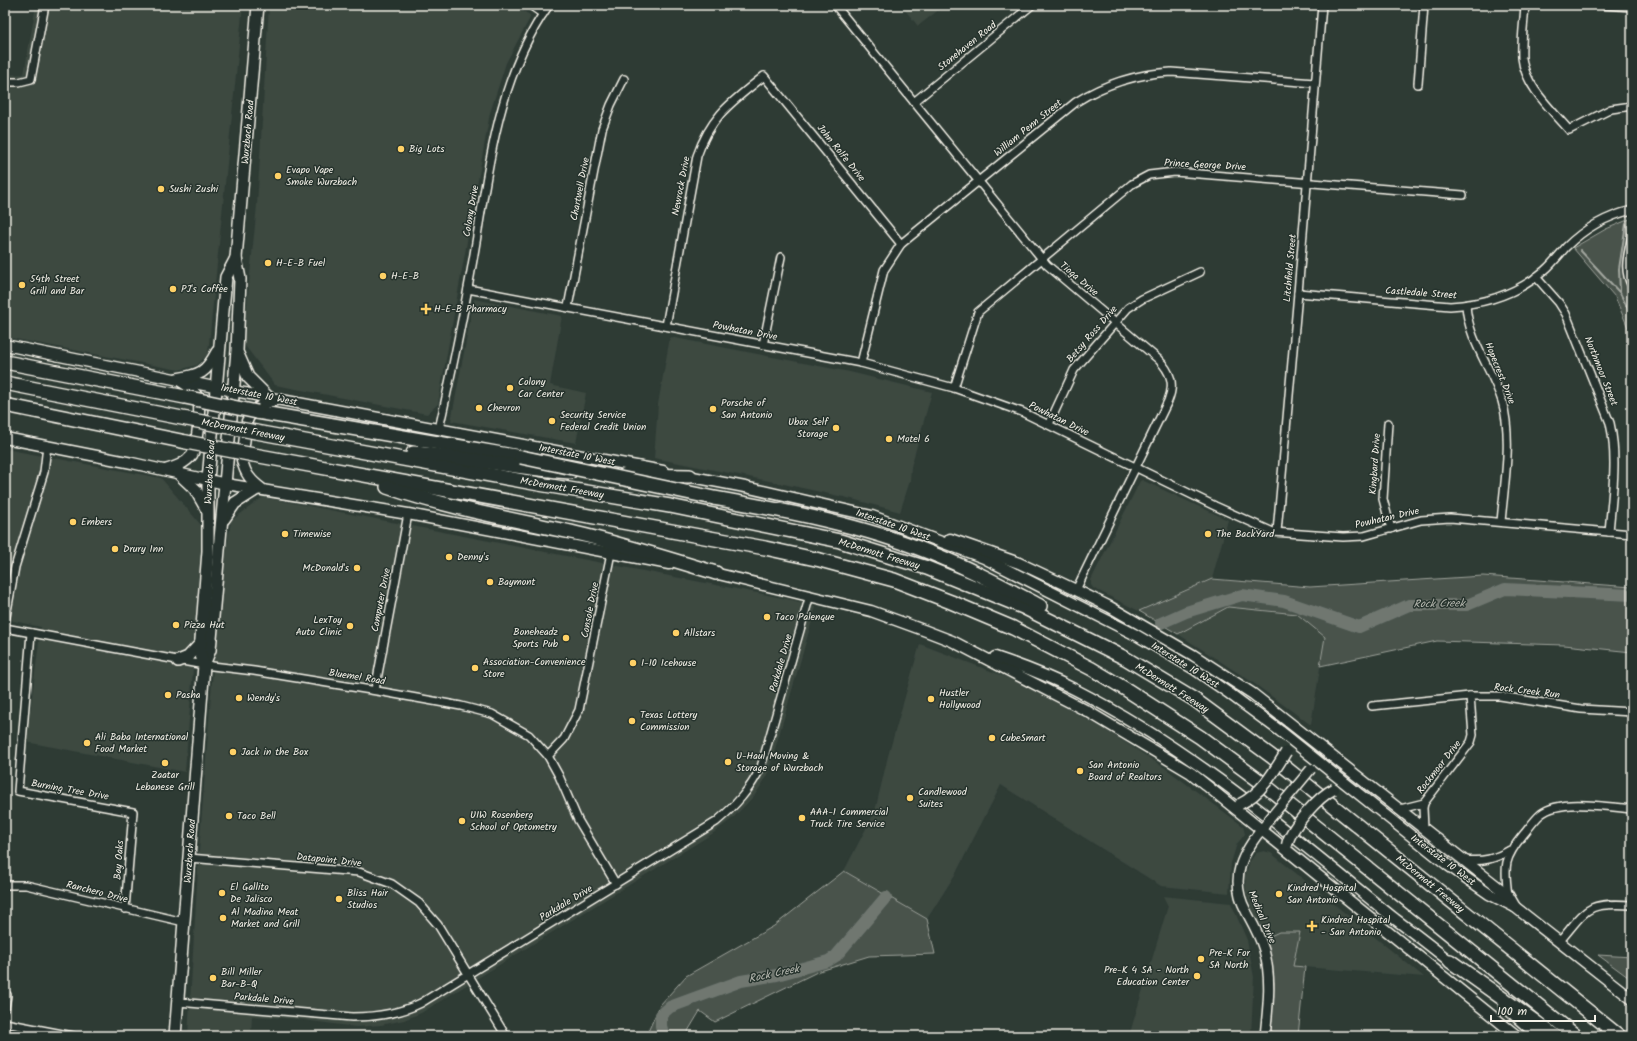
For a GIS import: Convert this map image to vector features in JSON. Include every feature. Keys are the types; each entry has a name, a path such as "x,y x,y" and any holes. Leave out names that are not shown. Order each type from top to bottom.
{"highway":[{"path":"5,362 257,412 521,457 842,525 930,553 972,571 1053,612 1095,643"},
{"name":"McDermott Freeway","path":"5,384 347,449 670,506 840,541 927,568 1023,607 1095,643 1195,700 1271,756 1619,1036"},
{"name":"McDermott Freeway","path":"5,405 343,472 765,548 820,560 894,580 1013,628 1092,669 1200,736 1305,817 1576,1036"},
{"path":"5,412 86,421"},
{"path":"347,449 452,456 544,470 648,477 690,476"},
{"path":"343,472 450,507 576,533 645,551 716,573"},
{"path":"1450,962 1555,1036"}],"main road":[{"name":"Wurzbach Road","path":"175,1036 204,665 210,650 234,391 240,279 236,258 258,5"},
{"name":"Wurzbach Road","path":"204,665 200,652 208,551 208,480 226,277 236,258"},
{"name":"Interstate 10 West","path":"5,345 234,391 745,487 872,516 984,558 1116,624 1194,669 1280,731 1449,866 1489,894 1515,907 1632,998"},
{"path":"177,379 199,375 210,365 220,346"},
{"path":"237,351 248,377 268,397"},
{"path":"165,470 184,462 195,449 199,407 198,399 191,389 177,379"},
{"path":"260,489 247,475 242,460 247,421 253,411 262,405 280,399"},
{"path":"5,438 165,470 226,484 408,514 716,573 871,611 1039,672 1120,714 1174,747 1221,779 1302,842 1450,962 1538,1036"},
{"path":"178,473 198,495 208,513"},
{"path":"223,521 235,503 260,489"},
{"path":"872,516 905,524 969,545 1019,564 1076,590 1166,638 1253,694 1465,860 1508,895 1515,907"},
{"path":"952,641 1052,692 1108,723 1191,773 1260,831 1517,1036"},
{"path":"178,661 188,657 201,643"},
{"path":"1224,801 1233,804 1240,804 1253,797 1275,770 1286,752 1285,742 1280,731"},
{"path":"1293,857 1287,845 1292,833 1313,806 1334,789 1340,788 1355,792"}],"street":[{"path":"5,82 19,82 31,79 45,5"},
{"path":"530,5 543,14"},
{"name":"Colony Drive","path":"440,429 468,289 501,109 517,61 549,5"},
{"name":"Tioga Drive","path":"835,5 1047,265 1161,362 1168,372 1172,382 1168,401 1076,590"},
{"name":"Stonehaven Road","path":"914,102 1032,5"},
{"name":"Litchfield Street","path":"1277,532 1322,5"},
{"path":"1418,84 1424,5"},
{"path":"1525,5 1522,58 1526,74 1536,90 1569,130 1611,109 1632,106"},
{"path":"1604,5 1632,7"},
{"name":"William Penn Street","path":"861,363 884,270 901,244 1076,102 1106,85 1121,80 1149,74 1171,72 1316,83"},
{"name":"John Rolfe Drive","path":"764,76 901,244"},
{"name":"Newrock Drive","path":"666,326 697,156 701,144 719,114 764,76"},
{"name":"Chartwell Drive","path":"568,308 602,129 611,105 624,78"},
{"name":"Prince George Drive","path":"954,388 978,312 1132,184 1149,175 1175,172 1462,195"},
{"name":"Castledale Street","path":"1298,293 1434,305 1466,305 1506,295 1536,277 1586,230 1610,217 1632,210"},
{"path":"1632,235 1626,262 1627,275 1632,285"},
{"path":"763,345 781,257"},
{"name":"Betsy Ross Drive","path":"1049,424 1074,370 1114,322 1135,303 1200,272"},
{"name":"Northmoor Street","path":"1536,277 1559,303 1566,314 1610,423 1613,437 1614,465 1609,532"},
{"name":"Powhatan Drive","path":"468,289 861,363 954,388 1022,412 1049,424 1254,524 1277,532 1343,537 1364,536 1391,529 1406,523 1435,519 1501,522 1632,534"},
{"name":"Hopecrest Drive","path":"1466,305 1468,323 1498,390 1505,415 1507,440 1501,522"},
{"name":"Kingbard Drive","path":"1388,423 1383,499 1391,529"},
{"path":"5,622 15,566 44,472 47,446"},
{"name":"Computer Drive","path":"375,690 408,514"},
{"name":"Console Drive","path":"548,756 564,739 579,710 611,553"},
{"name":"Parkdale Drive","path":"178,1002 371,1017 390,1014 414,1006 716,822 729,812 748,790 761,767 810,595"},
{"name":"Bluemel Road","path":"5,628 178,661 375,690 461,706 492,714 529,735 548,756 559,776 578,820 616,884"},
{"name":"Burning Tree Drive","path":"31,633 18,791 133,812"},
{"name":"Rockmoor Drive","path":"1424,828 1424,803 1471,742 1473,735 1470,696"},
{"name":"Rock Creek Run","path":"1372,706 1470,696 1500,696 1581,709 1632,712"},
{"name":"Medical Drive","path":"1264,1036 1269,988 1268,968 1260,938 1242,900 1238,880 1242,859 1247,848 1260,831 1318,761"},
{"name":"Rockmoor Drive","path":"1400,809 1424,803"},
{"path":"1465,860 1479,862 1490,860 1510,850 1533,822 1550,809 1576,805 1632,809"},
{"name":"Bay Oaks","path":"126,909 133,812"},
{"path":"1508,895 1506,870 1510,850"},
{"name":"Datapoint Drive","path":"190,858 359,872 379,878 405,892 427,912 438,926 506,1036"},
{"name":"Ranchero Drive","path":"5,885 26,885 184,922"},
{"path":"1560,941 1590,908 1608,904 1632,906"},
{"path":"5,1008 7,995"},
{"path":"5,1023 73,1036"}],"shaded area":[{"path":"36,5 243,5 208,354 197,365 179,370 5,337 5,75 24,74"},
{"path":"269,5 513,5 530,15 530,18 506,63 490,113 438,404 427,414 275,385 243,343 257,205"},
{"path":"901,5 945,5 918,26"},
{"path":"1630,219 1625,282 1632,301 1632,337 1615,297 1573,248 1606,229"},
{"path":"474,299 562,316 550,385 586,393 576,443 451,421"},
{"path":"670,337 850,372 932,392 911,467 910,481 900,512 848,498 654,458 658,404"},
{"path":"5,449 161,478 201,525 202,554 185,772 26,742 41,627 5,619"},
{"path":"1142,480 1228,520 1212,579 1139,611 1093,588 1091,585 1091,580 1140,481"},
{"path":"263,497 793,600 816,607 769,770 764,781 755,795 733,818 712,834 421,1013 404,1020 381,1025 356,1027 296,1019 252,1016 251,1036 188,1036 199,851 219,590 231,521"},
{"path":"1483,576 1632,587 1632,652 1564,645 1437,641 1320,666 1325,637 1297,614 1228,607 1178,634 1139,611 1212,579 1310,587"},
{"path":"1228,607 1297,614 1325,637 1311,725 1252,682 1178,634"},
{"path":"920,644 1024,684 1106,730 1165,768 1243,826 1245,834 1237,844 1231,863 1229,893 1161,886 1001,785 956,873 927,919 844,871 875,811 888,756"},
{"name":"Kindred Hospital - San Antonio","path":"1264,851 1271,853 1424,977 1280,965 1271,944 1252,909 1246,891 1245,876 1250,861 1256,853"},
{"path":"844,871 927,919 935,954 869,956 817,972 715,1022 700,1011 685,1036 646,1036 660,1005 686,976 774,926"},
{"name":"Pre-K For SA North","path":"1163,896 1231,903 1247,940 1254,977 1251,1036 1129,1036 1168,906"},
{"path":"1279,932 1300,932 1293,966 1305,967 1298,1036 1271,1036 1274,983 1266,938"},
{"path":"1598,955 1632,957 1632,980"}],"waterway":[{"path":"1620,292 1619,269 1626,224"},
{"path":"1580,250 1620,293 1632,317"},
{"name":"Rock Creek","path":"1161,623 1186,612 1242,595 1284,601 1359,627 1409,605 1467,605 1505,589 1632,595"},
{"name":"Rock Creek","path":"664,1036 661,1026 661,1015 670,1007 741,981 777,975 828,961 836,956 886,897"}],"place":[{"name":"Big Lots","path":"401,149"},
{"name":"Evapo Vape Smoke Wurzbach","path":"278,176"},
{"name":"Sushi Zushi","path":"161,189"},
{"name":"H-E-B Fuel","path":"268,263"},
{"name":"H-E-B","path":"383,276"},
{"name":"54th Street Grill and Bar","path":"22,285"},
{"name":"PJ's Coffee","path":"173,289"},
{"name":"H-E-B Pharmacy","path":"426,309"},
{"name":"Colony Car Center","path":"510,388"},
{"name":"Chevron","path":"479,408"},
{"name":"Porsche of San Antonio","path":"713,409"},
{"name":"Security Service Federal Credit Union","path":"552,421"},
{"name":"Ubox Self Storage","path":"836,428"},
{"name":"Motel 6","path":"889,439"},
{"name":"Embers","path":"73,522"},
{"name":"Timewise","path":"285,534"},
{"name":"The BackYard","path":"1208,534"},
{"name":"Drury Inn","path":"115,549"},
{"name":"Denny's","path":"449,557"},
{"name":"McDonald's","path":"357,568"},
{"name":"Baymont","path":"490,582"},
{"name":"Taco Palenque","path":"767,617"},
{"name":"Pizza Hut","path":"176,625"},
{"name":"LexToy Auto Clinic","path":"350,626"},
{"name":"Allstars","path":"676,633"},
{"name":"Boneheadz Sports Pub","path":"566,638"},
{"name":"I-10 Icehouse","path":"633,663"},
{"name":"Association-Convenience Store","path":"475,668"},
{"name":"Pasha","path":"168,695"},
{"name":"Wendy's","path":"239,698"},
{"name":"Hustler Hollywood","path":"931,699"},
{"name":"Texas Lottery Commission","path":"632,721"},
{"name":"CubeSmart","path":"992,738"},
{"name":"Ali Baba International Food Market","path":"87,743"},
{"name":"Jack in the Box","path":"233,752"},
{"name":"U-Haul Moving & Storage of Wurzbach","path":"728,762"},
{"name":"Zaatar Lebanese Grill","path":"165,763"},
{"name":"San Antonio Board of Realtors","path":"1080,771"},
{"name":"Candlewood Suites","path":"910,798"},
{"name":"Taco Bell","path":"229,816"},
{"name":"AAA-1 Commercial Truck Tire Service","path":"802,818"},
{"name":"UIW Rosenberg School of Optometry","path":"462,821"},
{"name":"El Gallito De Jalisco","path":"222,893"},
{"name":"Kindred Hospital San Antonio","path":"1279,894"},
{"name":"Bliss Hair Studios","path":"339,899"},
{"name":"Al Madina Meat Market and Grill","path":"223,918"},
{"name":"Kindred Hospital - San Antonio","path":"1312,926"},
{"name":"Pre-K For SA North","path":"1201,959"},
{"name":"Pre-K 4 SA - North Education Center","path":"1197,976"},
{"name":"Bill Miller Bar-B-Q","path":"213,978"}]}
